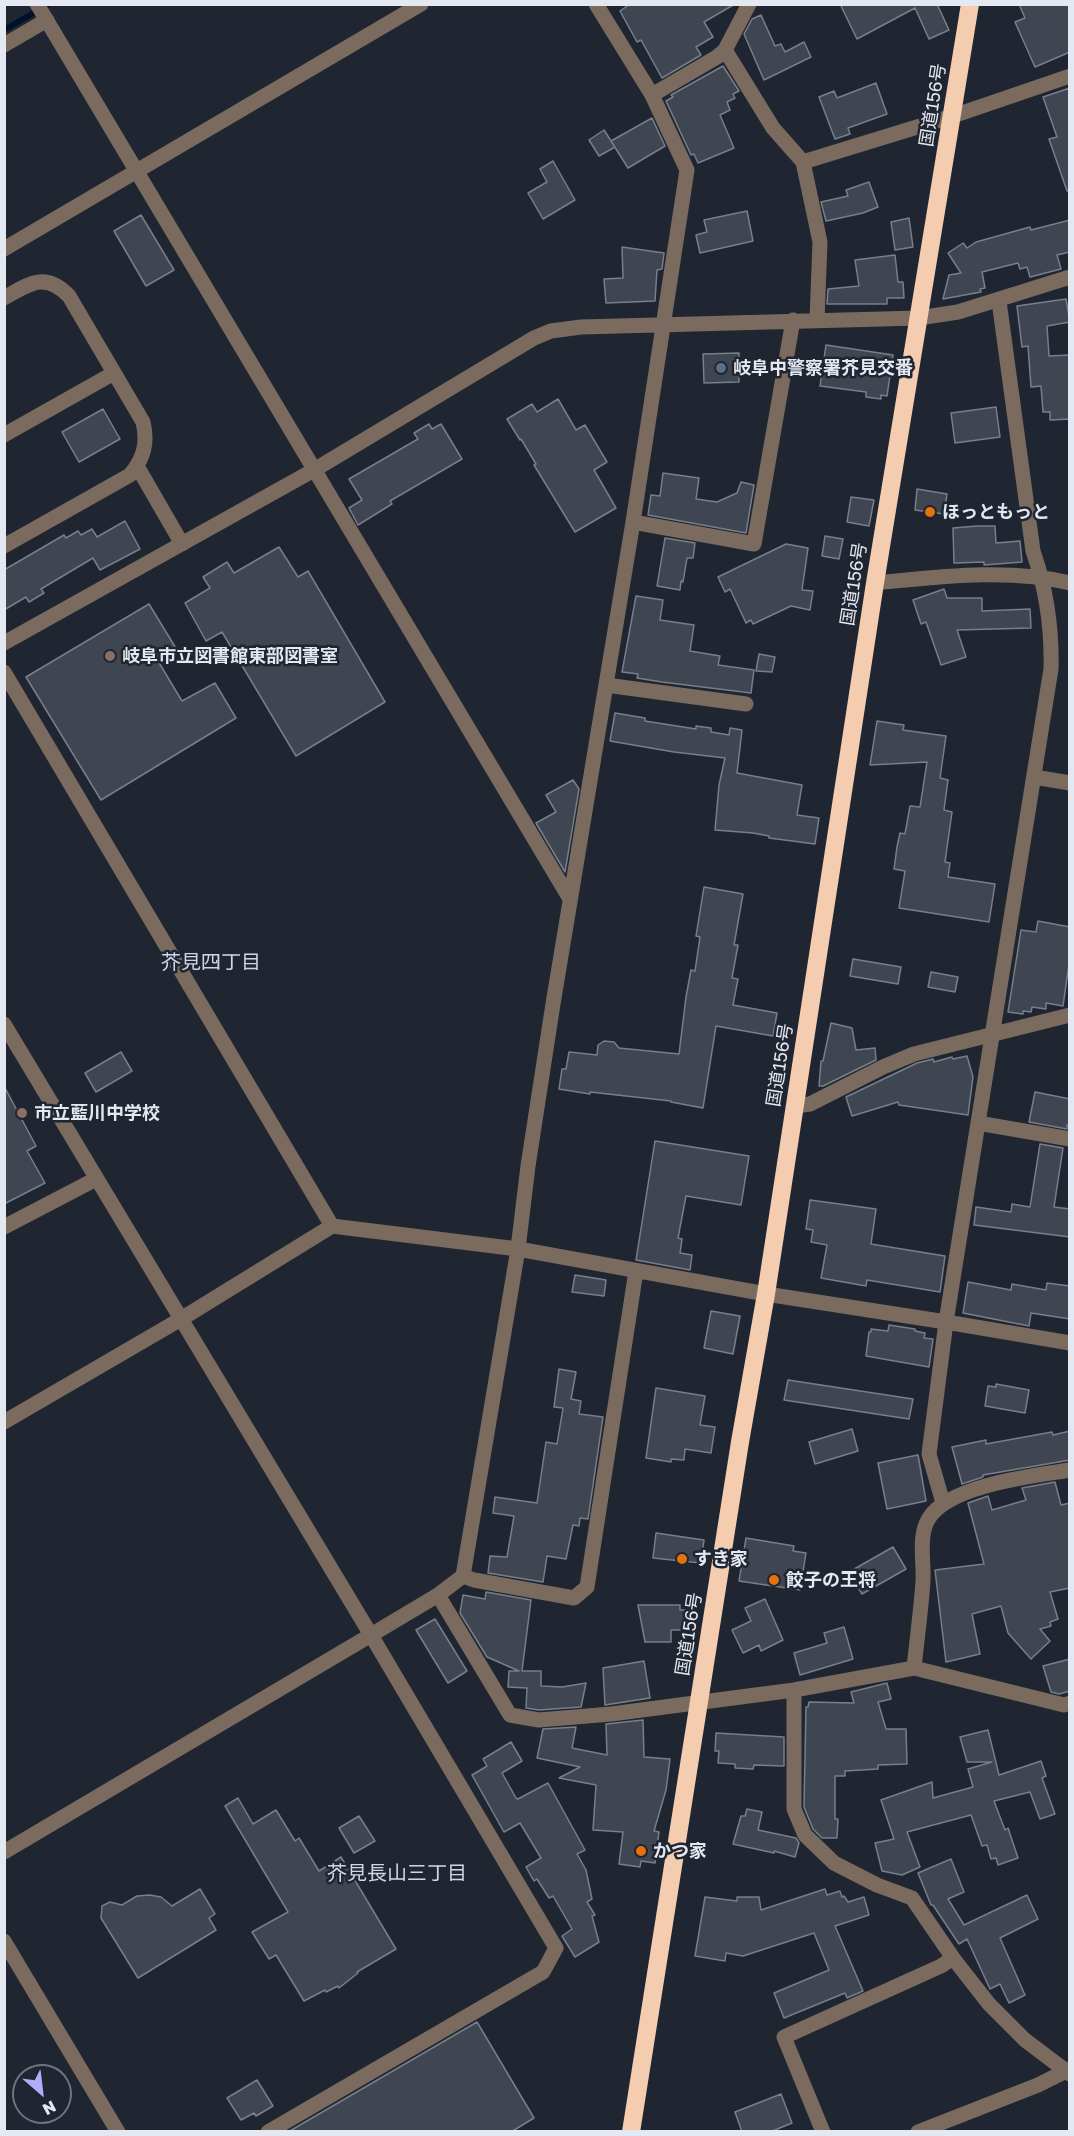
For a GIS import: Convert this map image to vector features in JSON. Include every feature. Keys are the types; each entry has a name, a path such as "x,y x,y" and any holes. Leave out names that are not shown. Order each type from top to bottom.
{"highway":[{"name":"国道156号","path":"631,2132 740,1443 766,1294 875,583 970,4"}],"street":[{"path":"38,4 570,899"},
{"path":"4,249 421,4"},
{"path":"4,1852 438,1595 463,1576 518,1249 528,1166 665,324 687,170 652,95 596,4"},
{"path":"652,95 725,50 749,4"},
{"path":"4,45 47,20"},
{"path":"725,50 773,128 803,162 820,243 817,320"},
{"path":"803,162 953,116 1070,76"},
{"path":"4,643 314,470 534,338 551,331 581,327 665,324 919,318 950,314 999,301 1070,277"},
{"path":"4,298 33,282 47,281 59,286 69,296 143,422 146,436 143,453 130,475 4,546"},
{"path":"943,1503 929,1454 946,1322 1049,688 1051,659 1042,576 1033,551 999,301"},
{"path":"633,522 754,544 793,320"},
{"path":"4,435 114,373"},
{"path":"137,466 182,544"},
{"path":"875,583 948,576 1042,576 1070,583"},
{"path":"4,672 332,1226"},
{"path":"606,685 746,704"},
{"path":"1034,777 1070,783"},
{"path":"795,1106 810,1104 882,1067 914,1054 1070,1015"},
{"path":"4,1024 556,1948 543,1972 268,2132"},
{"path":"978,1123 1070,1139"},
{"path":"4,1227 96,1179"},
{"path":"4,1422 181,1319 332,1226 518,1249 766,1294 1070,1343"},
{"path":"463,1576 474,1581 574,1598 587,1587 636,1271"},
{"path":"914,1668 923,1581 924,1530 929,1517 943,1503 977,1488 1015,1478 1070,1470"},
{"path":"438,1595 510,1715 539,1720 611,1714 794,1690 914,1668 1064,1705 1070,1703"},
{"path":"794,1690 794,1809 805,1835 834,1863 877,1885 912,1898 953,1958 989,2004 1026,2040 1068,2071 918,2132"},
{"path":"4,1941 118,2132"},
{"path":"823,2132 783,2037 953,1958"}],"building":[{"path":"630,4 735,4 704,22 713,37 696,47 701,55 662,78 641,40 637,42 620,11"},
{"path":"840,4 937,4 949,30 929,39 915,8 857,39"},
{"path":"1019,4 1070,4 1070,52 1035,67 1015,22 1025,18"},
{"path":"761,15 775,46 781,44 785,52 804,42 811,57 764,80 744,34 752,19"},
{"path":"723,66 739,91 733,94 735,98 727,102 730,110 720,115 734,148 698,163 694,154 691,155 666,101 673,97 671,95"},
{"path":"876,83 887,114 848,128 850,134 835,139 819,97 834,91 837,98"},
{"path":"1070,88 1070,190 1067,191 1049,139 1057,137 1043,97"},
{"path":"652,118 665,146 628,168 611,141"},
{"path":"604,130 615,147 599,156 589,140"},
{"path":"553,161 575,200 543,219 528,193 547,182 540,169"},
{"path":"869,182 878,207 863,213 826,221 821,202 848,196 846,190"},
{"path":"747,211 753,241 700,253 696,235 707,232 704,220"},
{"path":"141,215 174,270 146,286 114,231"},
{"path":"909,218 913,247 895,250 891,222"},
{"path":"1070,220 1070,252 1057,255 1061,269 1030,277 1027,267 1020,269 1018,263 982,272 985,288 980,289 981,292 943,299 949,275 961,273 948,253 963,243 967,248 976,242 1030,227 1031,230"},
{"path":"622,247 664,253 662,269 657,270 655,301 606,303 604,279 623,278"},
{"path":"895,255 898,282 903,282 904,298 887,298 887,304 827,304 828,289 859,286 855,260"},
{"path":"1066,299 1070,322 1047,326 1049,356 1070,355 1070,419 1050,420 1050,412 1043,412 1041,386 1031,387 1028,346 1022,347 1017,306"},
{"path":"826,345 893,355 887,396 881,395 881,399 866,397 866,392 820,386"},
{"name":"岐阜中警察署芥見交番","path":"739,353 739,382 704,383 703,354"},
{"path":"558,399 576,430 585,425 607,462 594,470 616,508 575,532 507,419 532,404 537,412"},
{"path":"996,407 1000,437 955,443 951,413"},
{"path":"103,409 120,439 79,462 62,432"},
{"path":"429,424 432,429 441,424 462,459 390,501 392,504 358,525 349,508 362,500 349,479 418,439 414,433"},
{"path":"663,473 699,478 696,499 717,502 737,493 741,482 754,485 746,533 648,515 651,495 660,496"},
{"path":"917,489 947,494 944,514 915,510"},
{"path":"851,497 874,500 869,526 847,522"},
{"path":"125,521 140,549 100,570 93,558 41,589 44,593 29,602 26,597 4,610 4,570 64,535 66,538 78,531 81,535 92,529 97,537"},
{"path":"995,526 996,543 1020,541 1022,562 984,565 984,562 954,563 953,528"},
{"path":"825,536 843,539 839,559 822,556"},
{"path":"665,538 695,543 693,558 687,558 680,590 657,586"},
{"path":"786,544 808,548 802,590 813,591 810,610 791,606 753,624 751,620 746,623 730,589 725,592 718,577"},
{"path":"279,547 298,577 308,571 385,702 296,756 222,632 206,641 185,603 210,588 203,577 227,562 234,573"},
{"path":"944,589 947,598 982,598 982,611 1030,609 1031,628 957,630 966,657 941,665 926,622 921,624 913,600"},
{"path":"636,596 663,600 660,620 694,625 690,651 720,656 718,665 754,670 751,693 637,678 638,674 622,672"},
{"path":"149,604 177,650 158,661 182,701 215,683 236,718 101,800 26,677"},
{"path":"759,654 775,657 772,672 756,671"},
{"path":"615,713 645,718 645,721 696,729 696,726 711,728 711,732 729,735 730,728 742,730 737,773 802,785 797,815 819,818 815,844 769,838 769,836 753,833 715,830 719,785 725,758 610,741"},
{"path":"877,721 904,725 903,730 946,736 940,778 948,780 944,810 952,812 945,862 950,863 948,877 995,884 989,922 899,908 905,871 894,869 897,847 900,833 905,834 910,806 920,807 927,762 870,765"},
{"path":"573,780 579,789 565,872 536,823 556,812 546,795"},
{"path":"704,887 743,894 734,945 738,945 732,978 738,979 733,1005 777,1013 773,1036 716,1026 703,1108 671,1101 559,1089 562,1069 566,1069 569,1052 597,1055 598,1045 604,1041 614,1042 619,1048 679,1054 691,970 695,971 700,937 696,936"},
{"path":"1038,921 1070,927 1070,957 1063,1006 1046,1003 1046,1009 1032,1007 1031,1012 1023,1011 1023,1014 1008,1012 1021,930 1036,932"},
{"path":"853,959 901,967 898,984 850,976"},
{"path":"931,972 958,977 955,992 928,987"},
{"path":"831,1023 852,1028 856,1050 875,1048 876,1060 819,1086 821,1061 823,1061"},
{"path":"121,1052 132,1071 96,1092 85,1073"},
{"path":"967,1056 973,1077 968,1115 899,1105 898,1102 852,1116 846,1097 917,1063"},
{"path":"4,1086 36,1146 27,1151 45,1183 4,1204"},
{"path":"1035,1092 1070,1099 1070,1125 1067,1125 1067,1129 1029,1122"},
{"path":"655,1141 749,1156 741,1205 686,1196 678,1238 682,1239 680,1253 692,1255 690,1270 636,1260"},
{"path":"1040,1144 1063,1148 1054,1207 1070,1209 1070,1237 974,1225 976,1207 1011,1212 1012,1204 1030,1207"},
{"path":"810,1200 876,1209 871,1244 945,1256 940,1292 867,1280 866,1286 821,1278 827,1245 811,1242 813,1230 806,1229"},
{"path":"575,1275 606,1280 604,1296 572,1292"},
{"path":"968,1282 1011,1290 1012,1284 1046,1290 1047,1283 1070,1286 1070,1319 1031,1313 1029,1326 963,1313"},
{"path":"711,1311 740,1316 733,1354 704,1348"},
{"path":"889,1325 915,1329 915,1331 925,1333 924,1338 933,1339 929,1367 866,1356 871,1329 888,1331"},
{"path":"559,1369 576,1372 571,1399 581,1401 579,1414 603,1417 588,1519 580,1518 579,1526 573,1525 566,1559 547,1556 543,1582 488,1573 490,1556 507,1557 514,1516 493,1513 495,1497 537,1503 546,1442 557,1444 563,1408 554,1407"},
{"path":"788,1380 913,1399 909,1419 784,1400"},
{"path":"996,1384 1029,1390 1025,1413 985,1406 988,1386 996,1387"},
{"path":"656,1388 705,1396 700,1425 715,1427 711,1453 685,1449 684,1460 671,1459 671,1462 646,1458"},
{"path":"852,1429 858,1451 815,1464 809,1442"},
{"path":"1070,1431 1070,1460 983,1475 983,1477 962,1484 952,1447 986,1440 986,1444"},
{"path":"918,1455 926,1501 887,1509 878,1463"},
{"path":"1055,1482 1061,1505 1070,1503 1070,1588 1050,1592 1058,1619 1050,1622 1051,1626 1040,1629 1050,1641 1031,1659 1008,1633 1001,1606 972,1614 980,1654 946,1662 935,1570 984,1564 968,1503 988,1496 992,1510 1026,1500 1022,1488"},
{"path":"656,1533 704,1540 701,1563 653,1558"},
{"path":"746,1538 794,1546 793,1551 806,1553 800,1590 739,1581"},
{"path":"893,1547 906,1569 862,1594 849,1572"},
{"path":"486,1592 531,1600 522,1671 541,1671 541,1686 562,1687 586,1683 581,1707 539,1710 526,1708 527,1688 508,1687 509,1671 519,1671 487,1657 460,1613 463,1595 485,1599"},
{"path":"765,1599 783,1640 761,1651 759,1645 743,1653 732,1630 751,1621 745,1608"},
{"path":"638,1605 680,1605 680,1610 688,1610 688,1630 671,1630 671,1642 645,1642"},
{"path":"435,1619 467,1671 448,1683 416,1630"},
{"path":"844,1627 853,1659 800,1675 794,1653 827,1643 824,1633"},
{"path":"1070,1659 1070,1691 1059,1694 1051,1692 1043,1666"},
{"path":"644,1661 650,1698 605,1705 603,1668"},
{"path":"887,1683 891,1699 878,1702 886,1729 906,1729 907,1764 878,1765 878,1769 845,1771 845,1776 835,1776 837,1838 822,1838 813,1829 804,1807 806,1707 809,1702 854,1703 851,1692"},
{"path":"643,1720 644,1757 670,1759 666,1790 654,1831 659,1832 655,1863 641,1861 640,1867 619,1864 623,1832 593,1830 596,1785 559,1778 580,1767 537,1758 543,1729 576,1727 572,1748 607,1755 606,1724"},
{"path":"988,1730 999,1775 1041,1761 1046,1776 1042,1778 1055,1814 1040,1819 1030,1792 994,1801 1005,1830 1008,1828 1018,1858 998,1865 996,1858 991,1859 987,1845 982,1846 971,1815 907,1832 920,1867 902,1875 882,1871 875,1843 894,1839 881,1800 932,1782 933,1798 973,1787 968,1769 992,1762 967,1762 960,1737"},
{"path":"716,1733 784,1737 784,1766 754,1765 753,1769 735,1768 735,1764 718,1763 719,1751 715,1751"},
{"path":"511,1742 522,1761 502,1773 516,1798 548,1783 585,1850 577,1854 586,1870 592,1899 587,1902 595,1915 592,1916 599,1942 575,1957 562,1936 572,1929 553,1896 549,1898 537,1879 534,1881 526,1867 541,1858 520,1823 504,1832 472,1775 487,1766 483,1759"},
{"path":"238,1798 253,1824 276,1810 295,1841 299,1838 319,1871 341,1857 396,1949 357,1972 339,1988 338,1986 326,1992 325,1990 304,2001 276,1955 269,1959 252,1932 288,1912 225,1806"},
{"path":"747,1809 762,1812 758,1830 796,1838 799,1843 795,1857 733,1844 741,1816 745,1816"},
{"path":"359,1816 375,1841 354,1853 339,1828"},
{"path":"951,1859 964,1892 948,1899 964,1925 1027,1895 1038,1919 1000,1938 1025,1995 1009,2003 1000,1984 990,1989 967,1939 959,1944 931,1905 918,1873"},
{"path":"200,1889 215,1914 209,1918 216,1930 138,1978 101,1918 102,1906 110,1902 122,1905 137,1896 150,1895 161,1897 172,1906"},
{"path":"825,1889 827,1895 840,1891 842,1897 844,1896 848,1902 864,1897 869,1915 835,1926 863,1991 847,1998 845,1993 784,2018 774,1993 829,1970 814,1933 743,1956 726,1953 725,1961 695,1956 705,1897 737,1901 737,1897 759,1897 761,1910"},
{"path":"477,2022 534,2118 511,2132 288,2132"},
{"path":"257,2080 273,2106 256,2116 254,2113 241,2120 227,2098"},
{"path":"781,2094 792,2123 770,2132 742,2132 735,2112"}],"waterway":[{"path":"4,30 49,4"}],"place":[{"name":"岐阜中警察署芥見交番","path":"721,368"},
{"name":"ほっともっと","path":"930,512"},
{"name":"岐阜市立図書館東部図書室","path":"110,656"},
{"name":"市立藍川中学校","path":"22,1113"},
{"name":"すき家","path":"682,1559"},
{"name":"餃子の王将","path":"774,1580"},
{"name":"かつ家","path":"641,1851"}],"district":[{"name":"芥見四丁目","path":"211,963"},
{"name":"芥見長山三丁目","path":"397,1874"}]}
